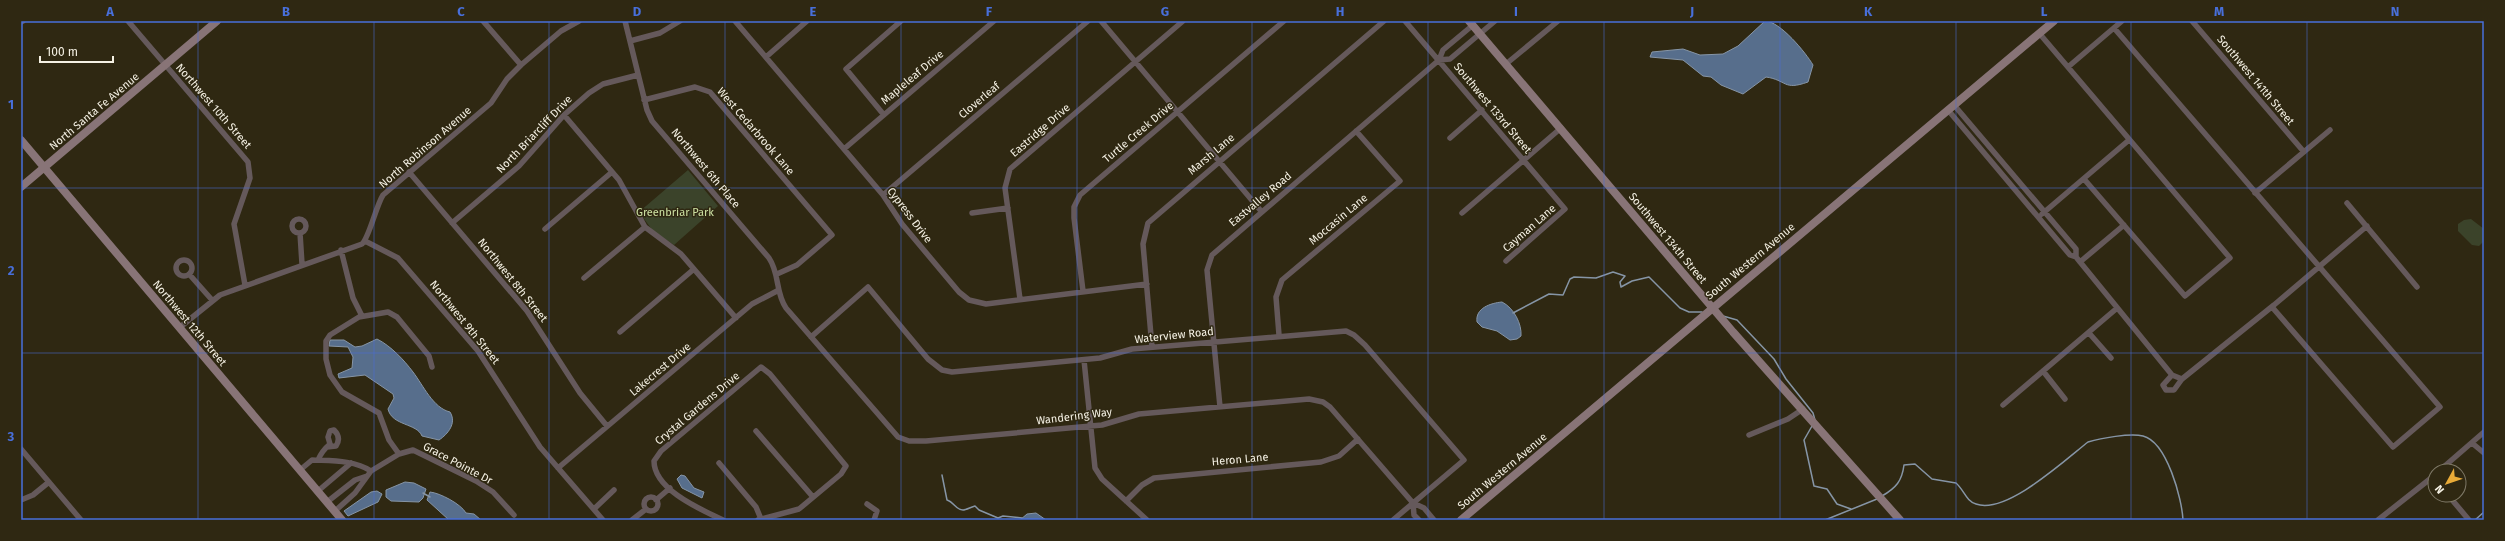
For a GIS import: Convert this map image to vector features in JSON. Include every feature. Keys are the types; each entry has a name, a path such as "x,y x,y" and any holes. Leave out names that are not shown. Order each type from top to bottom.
{"main road":[{"name":"South Western Avenue","path":"1461,520 1712,307 2054,21"},
{"name":"North Santa Fe Avenue","path":"21,187 214,22"},
{"name":"Southwest 134th Street","path":"1471,23 1712,307 1899,519"},
{"name":"Northwest 12th Street","path":"21,140 342,520"}],"street":[{"name":"Northwest 10th Street","path":"128,21 250,166 250,178 234,224 245,285"},
{"path":"483,21 521,65"},
{"name":"North Robinson Avenue","path":"365,241 381,199 409,172 491,103 507,79 521,65 561,31 579,21"},
{"name":"Northwest 6th Place","path":"624,21 644,100 652,121 769,258 777,274 777,290 782,303 794,317"},
{"path":"630,41 660,33 680,21"},
{"name":"Cypress Drive","path":"735,21 883,195 902,224 964,297 981,304 1147,284"},
{"path":"766,57 807,21"},
{"path":"884,115 846,69 901,21"},
{"name":"Mapleleaf Drive","path":"844,149 994,21"},
{"name":"Cloverleaf","path":"883,195 1088,21"},
{"path":"1101,21 1262,211"},
{"name":"Eastridge Drive","path":"1020,299 1005,182 1010,169 1183,21"},
{"name":"Turtle Creek Drive","path":"1083,291 1074,218 1078,198 1089,186 1284,21"},
{"name":"Marsh Lane","path":"1152,347 1143,238 1148,223 1219,160 1384,21"},
{"name":"Southwest 133rd Street","path":"1405,21 1565,209"},
{"name":"Eastvalley Road","path":"1439,60 1450,59 1495,21"},
{"path":"1506,64 1558,21"},
{"path":"2068,67 2122,21"},
{"name":"Southwest 141th Street","path":"2192,21 2304,152"},
{"name":"Eastvalley Road","path":"1220,407 1208,275 1209,259 1220,246 1439,60 1443,50 1471,23"},
{"path":"2114,28 2318,268 2334,282 2440,407 2393,447 2272,307"},
{"path":"2039,33 2230,258 2185,296 2084,179"},
{"name":"North Briarcliff Drive","path":"452,223 519,166 564,115 600,85 638,75"},
{"name":"West Cedarbrook Lane","path":"644,100 695,87 710,92 832,235 797,265 777,274"},
{"path":"1951,107 2003,163 2076,250 2078,259 2116,309 2172,375 2182,379"},
{"path":"1951,107 1997,169 2070,255 2078,259"},
{"path":"1450,138 1482,110"},
{"path":"564,115 626,191 634,211 645,227 681,254 736,318"},
{"path":"1462,213 1561,128"},
{"path":"2255,193 2330,130"},
{"name":"Moccasin Lane","path":"1279,335 1276,297 1282,280 1400,181 1356,131"},
{"path":"2038,217 2129,140"},
{"path":"1997,169 2003,163"},
{"name":"Northwest 8th Street","path":"409,172 527,311 580,393 607,426"},
{"path":"545,229 612,172"},
{"path":"2347,203 2417,287"},
{"path":"972,213 1008,208"},
{"name":"Cayman Lane","path":"1506,261 1565,209"},
{"path":"2078,259 2124,224"},
{"path":"2172,375 2164,385 2166,390 2174,390 2182,379 2272,307 2367,226"},
{"path":"584,278 645,227"},
{"path":"300,233 302,264"},
{"path":"179,328 212,300 245,285 365,241"},
{"name":"Northwest 9th Street","path":"365,241 398,258 478,351 533,436 558,468 603,520"},
{"path":"341,250 353,298 362,316"},
{"path":"620,332 694,269"},
{"path":"189,274 212,300"},
{"name":"Waterview Road","path":"811,337 868,287 928,359 942,370 958,372 1084,360 1106,357 1132,349 1342,330 1354,335 1464,460 1413,503"},
{"name":"Lakecrest Drive","path":"558,468 757,300 777,290"},
{"path":"2003,405 2116,309"},
{"path":"399,454 389,440 379,413 342,392 327,368 326,341 330,336 362,316 382,312 393,314 429,356 432,367"},
{"name":"Wandering Way","path":"794,317 891,431 905,440 926,441 1109,423 1139,414 1300,399 1318,400 1330,407 1413,503 1424,508 1434,520"},
{"path":"2088,333 2111,358"},
{"path":"1084,360 1094,464 1097,472 1147,520"},
{"name":"Crystal Gardens Drive","path":"723,520 686,503 670,488 655,468 654,461 658,454 761,367 770,374 846,466 841,474 813,498"},
{"path":"2043,372 2065,399"},
{"path":"1749,435 1788,419 1803,409"},
{"path":"719,463 756,507 760,519 793,512 813,498 756,431"},
{"path":"2448,463 2484,432"},
{"name":"Heron Lane","path":"1126,501 1142,485 1154,478 1321,462 1339,456 1358,439"},
{"path":"2472,443 2484,453"},
{"path":"318,460 321,452 327,446"},
{"path":"21,449 81,520"},
{"name":"Grace Pointe Dr","path":"327,502 355,480 369,474 399,454 413,450 476,481 493,492 514,515"},
{"path":"300,470 312,460 318,460 351,463 369,474 355,493 335,511"},
{"path":"318,491 351,463"},
{"path":"21,500 33,495 49,482"},
{"path":"2378,520 2427,482"},
{"path":"646,509 651,511 656,508 656,500 670,488"},
{"path":"594,509 614,490"},
{"path":"646,509 645,500 650,497 656,500"},
{"path":"1393,520 1413,503"},
{"name":"Wandering Way","path":"1413,503 1414,515 1419,520"},
{"path":"2455,503 2469,520"},
{"path":"867,504 878,511 874,520"},
{"path":"632,520 646,509"}],"green space":[{"name":"Greenbriar Park","path":"688,170 718,206 674,245 653,231 639,212"},
{"path":"2471,219 2484,229 2484,241 2479,246 2472,245 2458,231 2458,224 2464,220"}],"water":[{"path":"1765,21 1771,22 1778,26 1792,38 1810,60 1813,65 1808,82 1789,85 1773,78 1766,77 1743,94 1721,85 1711,77 1703,76 1683,60 1650,57 1652,52 1683,49 1700,55 1723,54 1738,46"},
{"path":"1502,302 1514,312 1519,322 1521,336 1517,339 1510,340 1497,331 1482,327 1477,322 1477,317 1481,310 1489,305"},
{"path":"377,339 387,345 401,358 438,406 450,412 452,416 452,424 446,435 439,440 422,436 415,429 394,419 390,415 388,409 394,398 393,394 365,375 339,378 338,374 352,368 353,357 348,347 329,346 330,340 344,340 355,347 362,346"},
{"path":"681,475 685,476 694,488 704,492 702,498 682,488 677,479"},
{"path":"405,482 414,483 426,489 423,498 419,502 391,501 386,497 386,490"},
{"path":"377,491 382,494 378,502 348,516 344,511 371,492"},
{"path":"430,492 439,494 450,500 460,506 466,513 474,514 481,520 449,520 427,500"},
{"path":"1036,513 1046,520 1020,520 1027,514"}],"waterway":[{"path":"1513,313 1549,294 1563,295 1570,279 1574,277 1596,278 1613,272 1625,276 1620,282 1621,287 1632,281 1649,277 1680,308 1689,312 1702,312"},
{"path":"1723,316 1737,320 1774,359 1786,379 1813,413 1815,420"},
{"path":"1812,426 1804,440 1814,486 1827,489 1837,504 1851,509"},
{"path":"1882,496 1898,484 1904,465 1915,464 1932,479 1956,483 1967,498 1973,503 1988,505 2003,501 2019,494 2035,484 2088,442 2116,436 2137,435 2152,440 2166,460 2172,472 2180,499 2183,520"},
{"path":"942,475 947,500 959,509 964,510 975,506 979,510 998,518 1003,516 1022,518"},
{"path":"423,493 430,497"},
{"path":"1825,520 1877,499"},
{"path":"2475,520 2484,512"}]}
